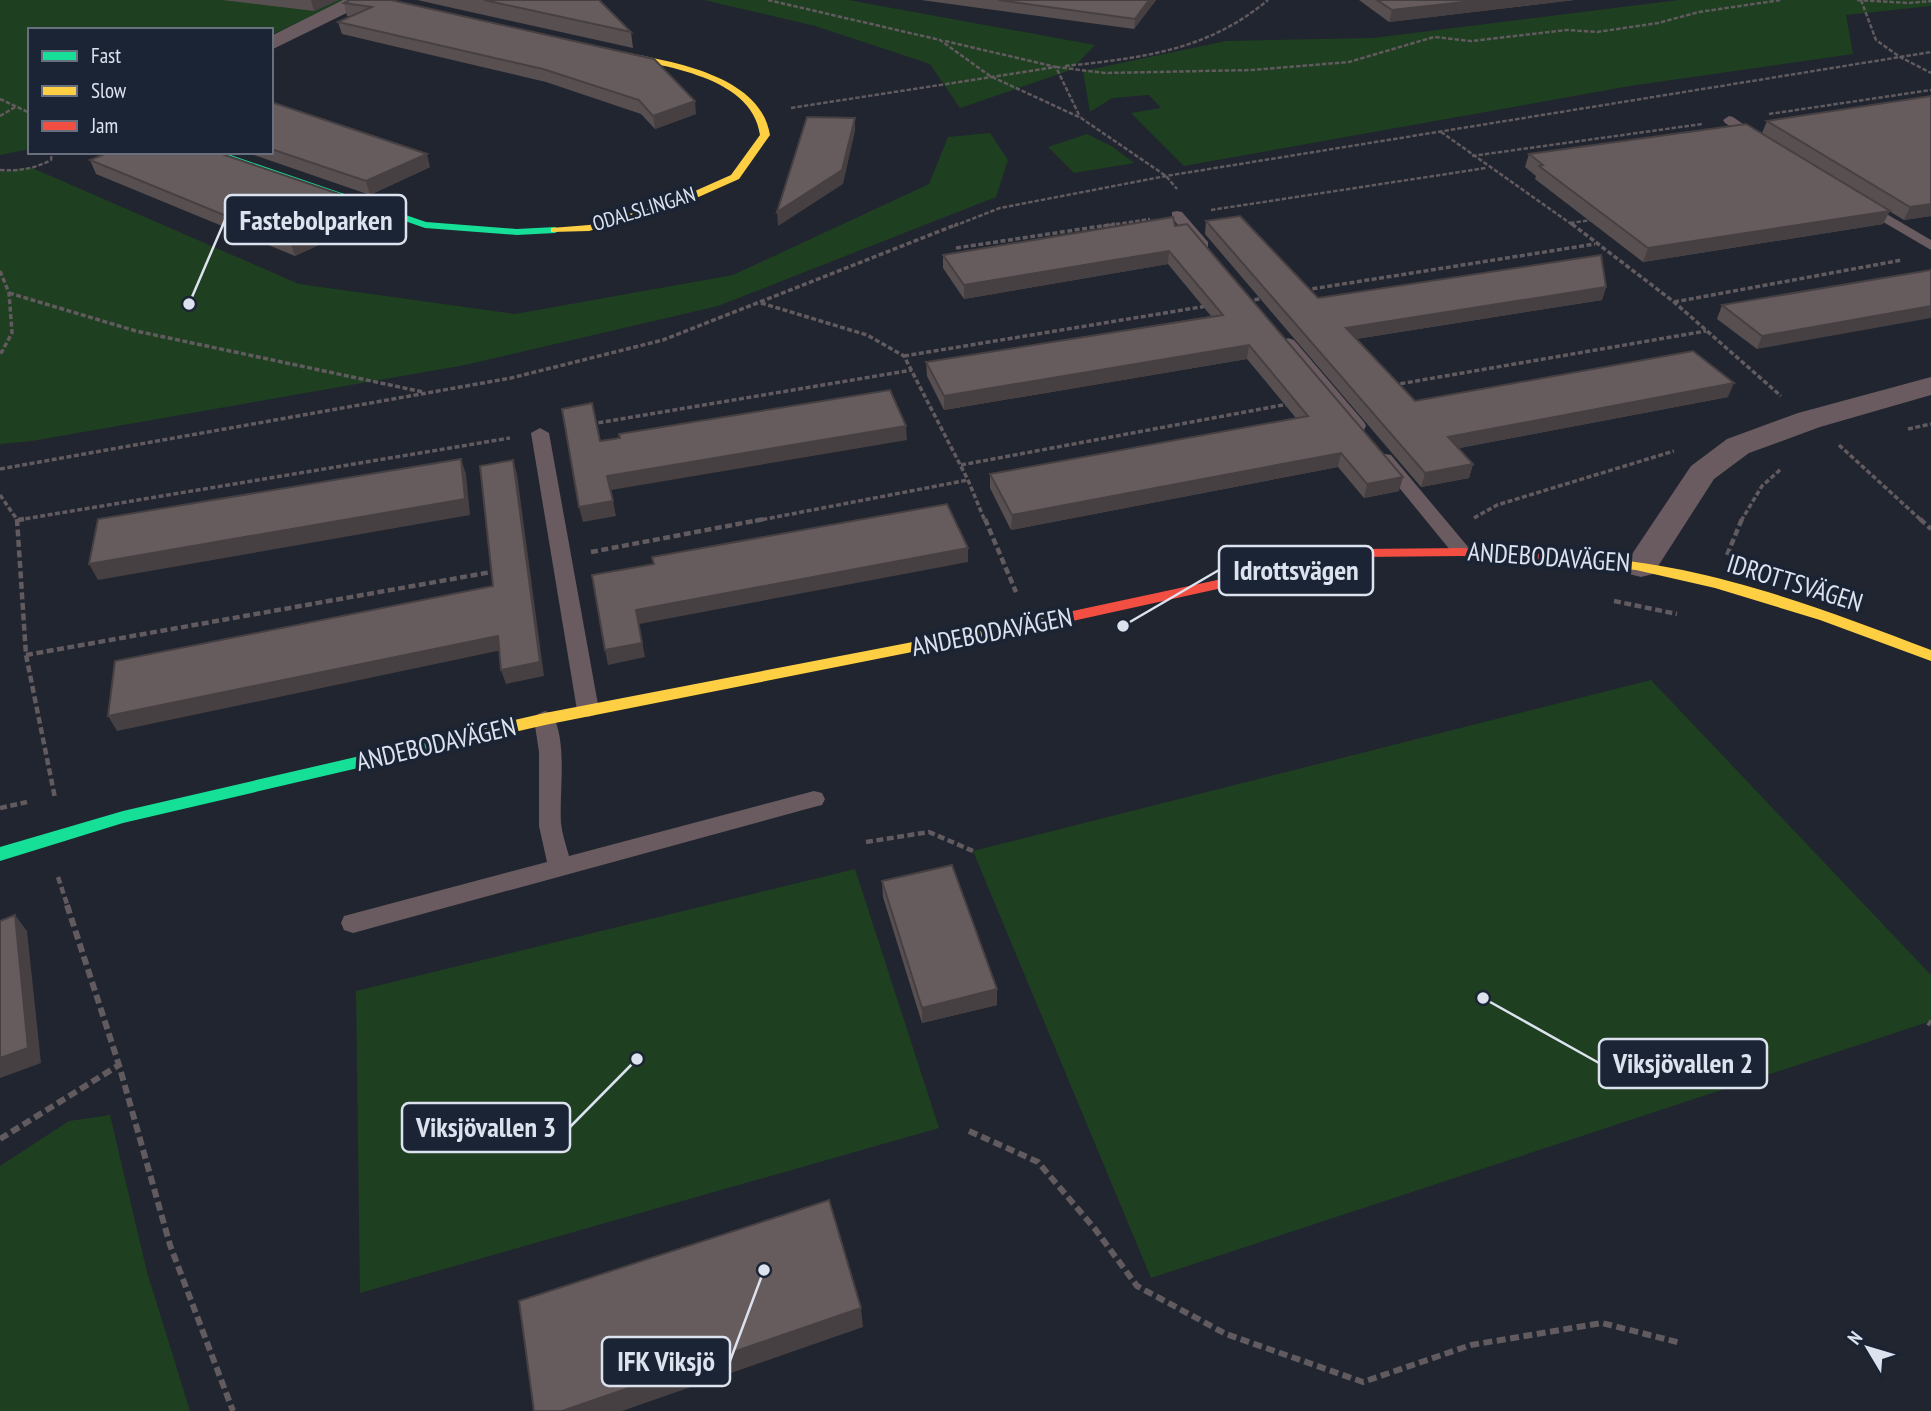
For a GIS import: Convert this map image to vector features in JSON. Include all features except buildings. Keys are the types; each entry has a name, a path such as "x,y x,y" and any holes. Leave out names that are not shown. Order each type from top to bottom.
{"street":[{"path":"273,43 358,0"},
{"path":"591,48 684,69 739,92 760,113"},
{"name":"ODALSLINGAN","path":"218,154 425,225 517,232 589,228 672,205 735,177 765,135 760,113"},
{"name":"ANDEBODAVÄGEN","path":"0,854 52,836 175,804 545,719 1030,625 1362,553 1462,552 1641,566 1702,473 1738,446 1809,420 1931,386"},
{"name":"IDROTTSVÄGEN","path":"1641,566 1806,610 1854,625 1931,656"}],"lane":[{"path":"1730,120 1773,148"},
{"path":"1851,197 1931,246"},
{"path":"1177,215 1210,253"},
{"path":"1276,330 1462,552"},
{"path":"540,433 588,710"},
{"path":"545,719 550,752 550,826 560,868"},
{"path":"353,923 814,799"}],"path":[{"path":"768,0 1056,67 1105,73 1226,71 1349,62 1434,37 1471,41 1567,30 1597,32 1658,23 1699,12 1781,0"},
{"path":"1261,0 1269,0"},
{"path":"760,113 990,76 1145,58 1216,35 1249,18 1269,0"},
{"path":"1931,1 1909,4 1859,0 1876,40 1900,57 1931,73"},
{"path":"940,40 990,76 1081,118 1166,176"},
{"path":"0,469 511,378 663,340 1000,208 1166,176 1931,52"},
{"path":"1056,67 1081,118"},
{"path":"0,99 28,112"},
{"path":"0,116 18,106"},
{"path":"1441,132 1570,223 1674,302 1931,530"},
{"path":"0,170 16,172 39,167 51,160 52,154"},
{"path":"956,248 1487,167"},
{"path":"1570,223 1597,219"},
{"path":"1304,291 1595,244"},
{"path":"1674,302 1909,259"},
{"path":"0,271 9,293 12,334 0,355"},
{"path":"9,293 135,331 425,393"},
{"path":"1241,302 1278,296"},
{"path":"761,302 867,335 904,356 961,465 1030,625"},
{"path":"904,356 1219,305"},
{"path":"961,465 1706,331"},
{"path":"18,520 912,370"},
{"path":"1462,552 1474,517 1497,505 1675,450"},
{"path":"562,558 968,480"},
{"path":"0,495 18,520 26,655 55,797 52,836 61,895 119,1065 170,1245 233,1411"},
{"path":"26,655 499,570"},
{"path":"866,842 929,832 973,851"},
{"path":"0,1139 119,1065"},
{"path":"969,1131 1038,1162 1095,1230 1137,1286 1226,1334 1363,1382 1471,1345 1602,1324 1681,1343"}],"green space":[{"path":"0,0 346,0 273,34 273,28 28,28 28,149 0,155"},
{"path":"704,0 848,0 1095,45 1071,70 960,108 930,64 815,26"},
{"path":"1679,0 1931,0 1931,6 1846,15 1853,54 1630,86 1184,166 1131,113 1161,108 1149,95 1112,98 1090,112 1083,71 1226,41 1373,38"},
{"path":"990,133 1008,160 996,197 718,306 465,365 32,441 0,444 0,172 30,167 299,284 515,314 733,275 929,184 948,137"},
{"path":"1087,134 1113,147 1134,163 1074,173 1048,147"},
{"path":"1651,680 1931,975 1931,1021 1151,1278 973,851"},
{"path":"855,869 939,1128 360,1293 356,991"},
{"path":"110,1115 147,1272 190,1411 0,1411 0,1166 69,1121"}],"traffic: fast":[{"path":"218,154 425,225 517,232 555,230"},
{"path":"0,854 123,817 472,736"}],"traffic: slow":[{"path":"555,230 589,228 672,205 735,177 765,135 760,114 732,88 691,71 608,52"},
{"path":"1584,562 1636,566 1717,584 1861,629 1931,656"},
{"path":"472,736 545,719 1068,617"}],"traffic: jam":[{"path":"1068,617 1362,553 1462,552 1584,562"}],"place":[{"name":"Fastebolparken","path":"189,304"},
{"name":"Idrottsvägen","path":"1123,626"},
{"name":"Viksjövallen 2","path":"1483,998"},
{"name":"Viksjövallen 3","path":"637,1059"},
{"name":"IFK Viksjö","path":"764,1270"}]}
